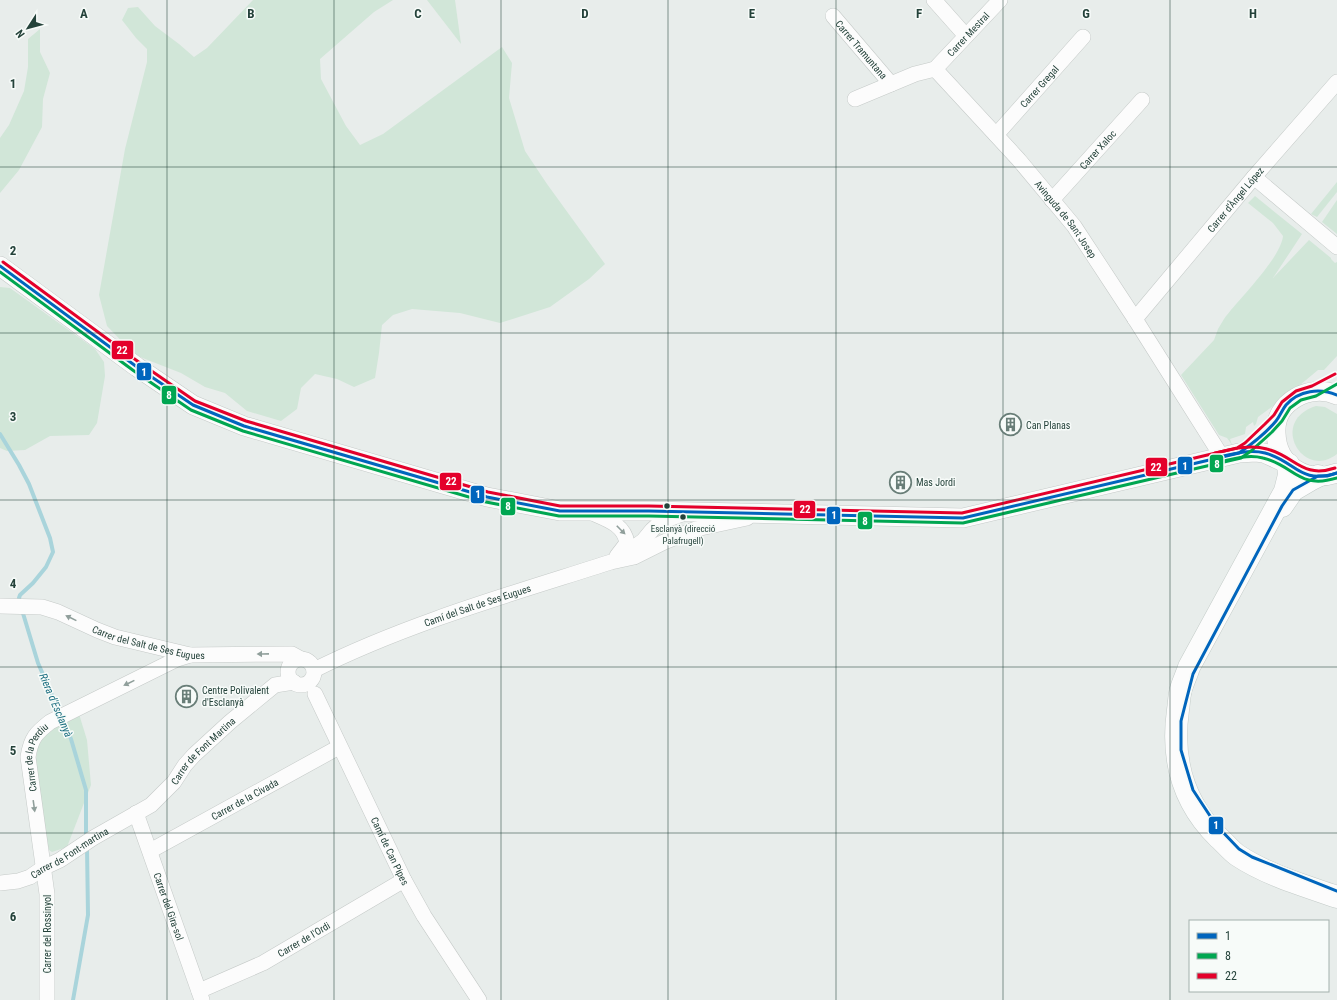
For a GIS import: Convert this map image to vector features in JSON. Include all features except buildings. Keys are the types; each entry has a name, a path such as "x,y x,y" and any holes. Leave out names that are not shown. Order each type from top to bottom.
{"main road":[{"path":"1288,464 1289,475 1285,491 1190,667 1181,690 1176,725 1176,752 1180,774 1191,801 1200,817 1235,854 1284,878 1337,897"},
{"path":"1328,475 1310,480 1294,490 1282,506 1193,674 1181,721 1182,750 1193,790 1216,825 1239,848 1252,857 1337,891"}],"street":[{"path":"934,0 966,36"},
{"name":"Carrer Mestral","path":"935,69 1000,0"},
{"name":"Carrer Tramuntana","path":"833,16 891,84"},
{"name":"Carrer Gregal","path":"996,135 1083,38"},
{"path":"855,99 915,74 935,69"},
{"name":"Avinguda de Sant Josep","path":"935,69 996,135 1074,226 1135,319 1230,455"},
{"name":"Carrer d'Àngel López","path":"1135,319 1254,177 1337,82"},
{"name":"Carrer Xaloc","path":"1052,200 1142,100"},
{"path":"1254,177 1337,246"},
{"path":"0,266 137,367 193,405 244,426 487,497 560,511 641,511 963,518 1230,455 1256,452 1274,457 1301,473 1328,475"},
{"path":"1230,455 1259,437 1278,418 1286,405 1299,395 1314,391 1337,378"},
{"path":"1314,391 1329,391 1337,395"},
{"path":"1278,418 1276,433 1280,452 1288,464"},
{"path":"587,511 608,520 621,529 626,535 627,543 611,562"},
{"path":"641,511 659,517 664,526 664,542"},
{"name":"Camí del Salt de Ses Eugues","path":"611,562 634,549 662,522 690,512"},
{"name":"Camí del Salt de Ses Eugues","path":"309,666 346,655 423,623 611,562 634,557 664,542 696,529 766,514"},
{"name":"Carrer del Salt de Ses Eugues","path":"6,607 42,607 58,612 115,638 190,656 292,654 309,666"},
{"path":"147,646 162,655 164,661 157,669"},
{"name":"Carrer de la Perdiu","path":"43,868 28,757 33,738 40,730 52,721 177,658 190,656"},
{"path":"296,683 304,684 310,681 309,666 294,661 289,667 289,677 296,683 315,694"},
{"name":"Camí de Can Pipes","path":"309,666 315,694 339,747 404,880 424,916 479,1000"},
{"name":"Carrer de Font Martina","path":"136,813 151,805 161,796 174,782 185,765 194,755 246,708 275,685 296,683"},
{"name":"Carrer de la Civada","path":"150,851 339,747"},
{"name":"Carrer de Font-martina","path":"0,883 18,881 30,877 136,813"},
{"name":"Carrer del Gira-sol","path":"136,813 201,996"},
{"name":"Carrer del Rossinyol","path":"43,868 47,894 47,1000"},
{"name":"Carrer de l'Ordi","path":"201,996 263,963 404,880"}],"green space":[{"path":"253,0 393,0 374,12 320,59 321,79 346,126 360,145 383,134 502,47 512,63 509,98 525,151 605,264 589,279 550,307 500,323 460,313 412,309 393,315 382,325 375,378 354,387 337,379 315,374 301,388 297,409 281,421 247,411 225,393 205,387 181,373 135,355 107,326 99,295 125,149 147,62 147,49 122,20 128,8 138,7 155,26 194,57 207,48"},
{"path":"427,0 455,0 461,44"},
{"path":"40,29 40,52 50,73 43,99 42,127 19,170 0,193 0,138 9,125 24,91 28,67 28,39"},
{"path":"1337,182 1337,192 1317,217 1311,214"},
{"path":"1255,196 1302,234 1273,278 1309,240 1335,263 1337,262 1337,356 1324,370 1318,370 1258,417 1254,426 1253,422 1246,427 1245,434 1230,439 1232,445 1227,438 1219,435 1181,375 1214,340 1224,319 1258,279 1275,256 1280,245 1283,236 1273,223 1248,203"},
{"path":"1337,200 1337,234 1322,222"},
{"path":"0,287 10,288 95,349 104,362 105,376 97,423 89,435 50,436 25,450 7,451 0,448"},
{"path":"1316,406 1325,407 1337,414 1337,454 1324,460 1313,460 1303,455 1296,446 1293,435 1294,424 1302,413"},
{"path":"79,714 87,740 91,785 67,847 52,852 49,850 48,846 35,766 38,745 43,734"}],"waterway":[{"name":"Riera d'Esclanyà","path":"0,434 29,484 50,538 53,552 46,567 33,583 20,595 20,604"},
{"name":"Riera d'Esclanyà","path":"22,610 38,663 71,739 86,790 86,838"},
{"name":"Riera d'Esclanyà","path":"73,1000 88,915 87,847"}],"transit line":[{"name":"22","path":"3,262 140,363 195,401 246,421 488,492 560,506 649,506 962,513 1237,448 1245,443 1265,424 1274,415 1282,402 1296,391 1312,386 1335,374"},
{"name":"1","path":"0,266 137,367 193,405 244,426 487,497 560,511 649,511 963,518 1239,453 1268,430 1286,405 1297,396 1303,393 1317,391 1337,395"},
{"name":"8","path":"0,272 134,371 191,410 243,431 486,502 559,516 649,516 963,523 1241,458 1272,432 1282,421 1290,408 1301,400 1316,396 1337,384"},
{"name":"22","path":"1215,453 1254,447 1277,452 1306,469 1324,471 1335,468"},
{"name":"1","path":"1216,458 1240,452 1259,452 1284,461 1306,474 1324,476 1337,473"},
{"name":"8","path":"1217,463 1240,458 1257,457 1273,461 1305,479 1324,481 1337,478"},
{"name":"1","path":"1337,473 1327,476 1318,476 1293,490 1282,506 1193,674 1181,721 1181,750 1193,790 1216,825 1239,849 1252,857 1337,891"}],"place":[{"name":"Can Planas","path":"1010,425"},
{"name":"Mas Jordi","path":"901,482"},
{"name":"Esclanyà (direcció Palafrugell)","path":"683,517"},
{"name":"Centre Polivalent d'Esclanyà","path":"186,696"}]}
